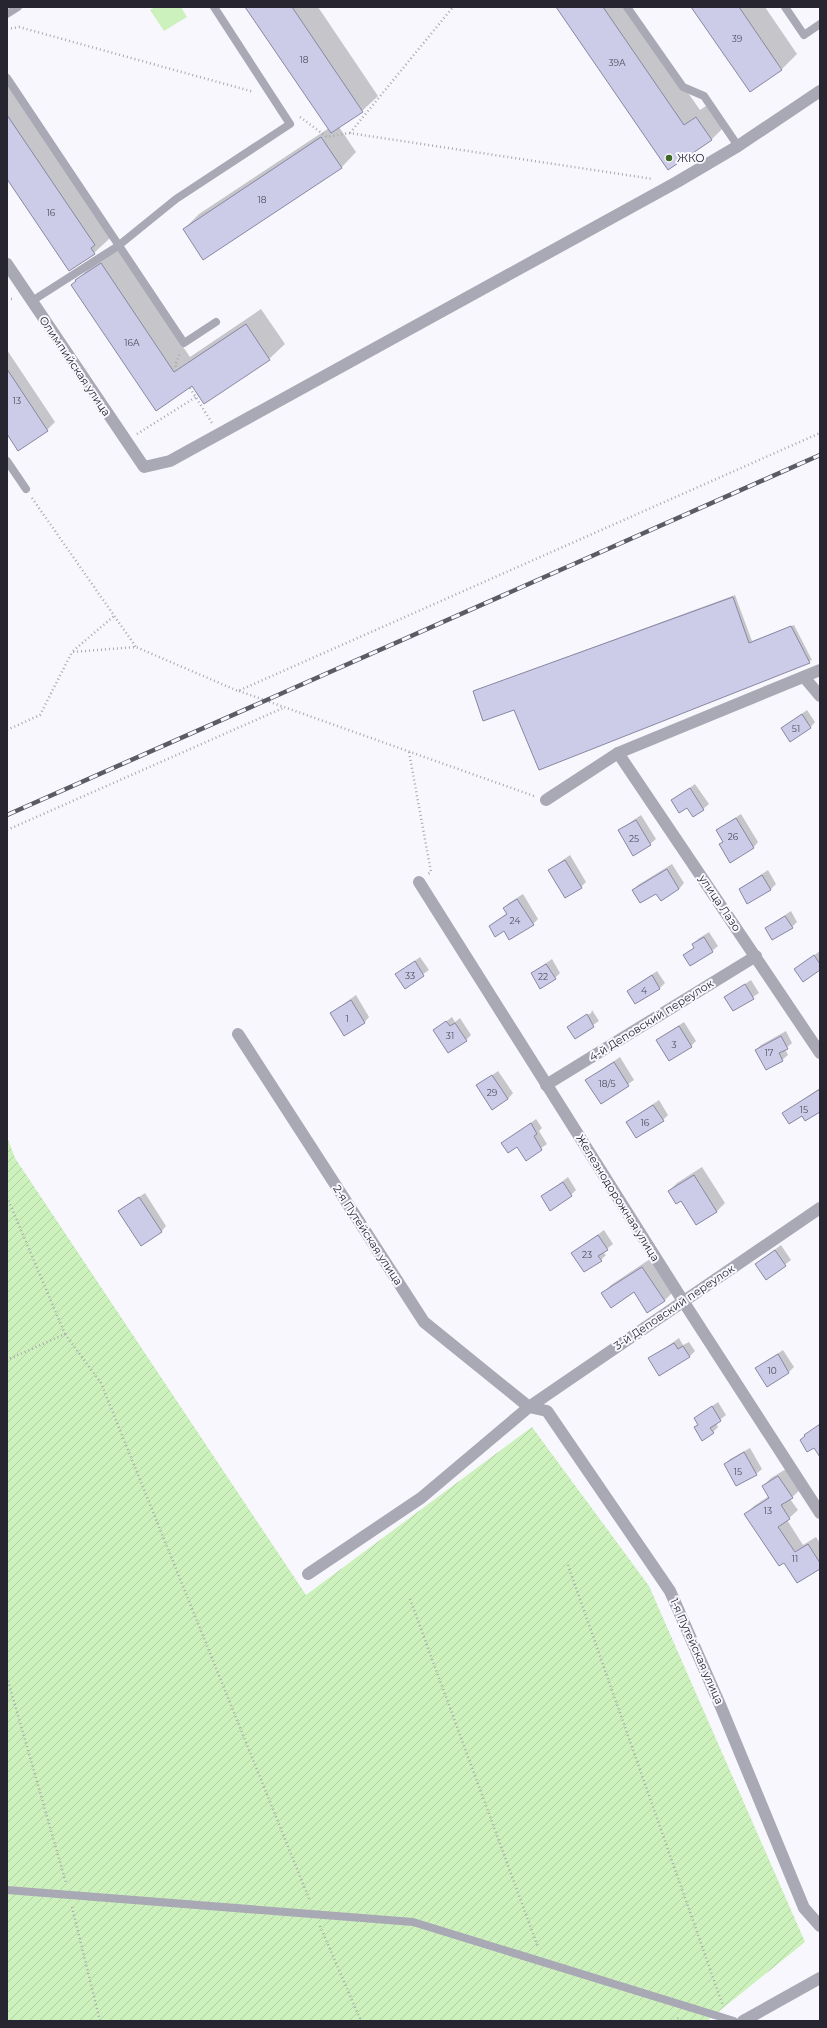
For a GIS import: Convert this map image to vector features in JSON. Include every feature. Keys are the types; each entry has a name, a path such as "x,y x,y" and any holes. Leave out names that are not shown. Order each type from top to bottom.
{"street":[{"path":"219,433 677,182 738,146 820,91"},
{"name":"Олимпийская улица","path":"7,264 144,467 170,461 219,433"},
{"path":"546,800 618,753 820,670"},
{"path":"804,676 820,696"},
{"name":"улица Лазо","path":"618,753 820,1053"},
{"name":"Железнодорожная улица","path":"419,882 683,1301 820,1513"},
{"name":"4-й Деповский переулок","path":"546,1085 756,956"},
{"name":"2-я Путейская улица","path":"238,1034 424,1322 529,1407"},
{"name":"3-й Деповский переулок","path":"308,1574 421,1498 529,1407 820,1208"},
{"name":"1-я Путейская улица","path":"529,1407 547,1411 670,1591 721,1707 804,1908 820,1926"},
{"path":"743,2021 820,1978"}],"lane":[{"path":"7,14 18,7"},
{"path":"32,300 118,246 176,199 290,124 214,7"},
{"path":"626,7 683,87 704,96 738,146"},
{"path":"785,7 804,35 820,24"},
{"path":"7,78 184,343 216,322"},
{"path":"7,461 26,489"},
{"path":"7,1890 413,1922 731,2020"}],"path":[{"path":"350,133 453,7"},
{"path":"7,29 19,27 272,96"},
{"path":"295,113 327,137 350,133 654,179"},
{"path":"178,370 175,365 184,343"},
{"path":"190,388 219,433"},
{"path":"126,442 196,397"},
{"path":"238,691 820,433"},
{"path":"26,489 136,647"},
{"path":"7,730 40,714 72,652 114,616"},
{"path":"72,652 136,647 238,691 546,800"},
{"path":"7,830 284,708"},
{"path":"409,752 431,872 419,882"},
{"path":"7,1196 65,1334 101,1383 315,1914 361,2021"},
{"path":"7,1360 65,1334"},
{"path":"568,1564 731,2020"},
{"path":"410,1599 543,1962"},
{"path":"7,1677 70,1895 100,2021"}],"green space":[{"path":"155,7 181,7 187,17 164,31 150,10"},
{"path":"7,1137 15,1158 306,1595 532,1427 649,1586 805,1942 707,2021 7,2021"}],"building":[{"path":"245,7 292,7 363,112 331,133"},
{"path":"556,7 603,7 684,125 696,117 712,140 668,170"},
{"path":"691,7 739,7 782,70 750,92"},
{"path":"7,115 95,245 91,248 95,254 69,271 7,179"},
{"path":"321,137 342,168 203,260 183,229"},
{"path":"101,263 174,372 246,324 270,360 204,404 192,386 156,411 71,285 76,281 75,280"},
{"path":"7,369 48,431 18,451 7,434"},
{"path":"733,597 749,643 791,626 810,663 539,770 514,710 483,721 473,691"},
{"path":"802,714 811,728 790,742 781,728"},
{"path":"690,788 704,810 693,817 687,808 679,813 671,800"},
{"path":"736,818 754,848 730,863 719,844 723,842 716,830"},
{"path":"636,820 651,845 633,856 618,830"},
{"path":"565,860 582,888 565,898 548,870"},
{"path":"667,869 679,889 661,901 656,894 640,903 632,890"},
{"path":"762,875 771,890 747,904 739,889"},
{"path":"517,899 534,925 509,940 504,931 495,937 489,926 507,914 503,908"},
{"path":"785,916 793,928 772,940 765,928"},
{"path":"704,937 713,952 690,966 683,955 694,948 692,944"},
{"path":"814,955 820,964 820,970 803,982 794,969"},
{"path":"415,961 424,976 405,989 395,974"},
{"path":"546,964 556,979 540,989 531,973"},
{"path":"652,975 660,989 635,1004 627,991"},
{"path":"745,984 754,999 733,1011 724,997"},
{"path":"351,1000 365,1023 344,1036 330,1013"},
{"path":"587,1014 594,1027 575,1039 567,1027"},
{"path":"446,1021 450,1026 455,1023 467,1041 448,1053 433,1030"},
{"path":"679,1026 692,1047 669,1061 656,1040"},
{"path":"781,1036 788,1049 779,1053 783,1061 766,1070 755,1050"},
{"path":"614,1062 629,1086 601,1104 585,1080"},
{"path":"492,1075 508,1099 492,1110 476,1085"},
{"path":"820,1089 820,1112 805,1121 802,1116 789,1124 782,1113"},
{"path":"653,1105 664,1121 636,1138 626,1122"},
{"path":"531,1123 537,1134 534,1136 542,1150 526,1161 517,1147 508,1153 501,1143"},
{"path":"694,1175 717,1212 696,1225 681,1201 676,1204 668,1191"},
{"path":"563,1182 572,1196 550,1211 541,1196"},
{"path":"139,1197 162,1232 141,1246 118,1211"},
{"path":"598,1235 608,1250 598,1256 602,1261 584,1272 571,1253"},
{"path":"775,1250 786,1266 766,1280 755,1264"},
{"path":"642,1267 665,1301 647,1313 634,1292 611,1308 601,1293"},
{"path":"674,1343 678,1349 683,1346 690,1357 659,1376 648,1358"},
{"path":"778,1354 789,1373 767,1387 755,1368"},
{"path":"712,1406 721,1421 710,1428 714,1433 702,1441 694,1427 698,1425 694,1418"},
{"path":"820,1424 820,1457 814,1448 807,1452 800,1440 805,1436 804,1435"},
{"path":"744,1452 757,1475 736,1486 724,1464"},
{"path":"778,1476 793,1498 781,1505 790,1519 778,1527 795,1552 808,1544 820,1563 820,1569 797,1583 784,1563 779,1566 744,1514 769,1498 762,1486"}],"railway":[{"path":"7,815 820,455"}],"place":[{"name":"ЖКО","path":"669,158"}]}
